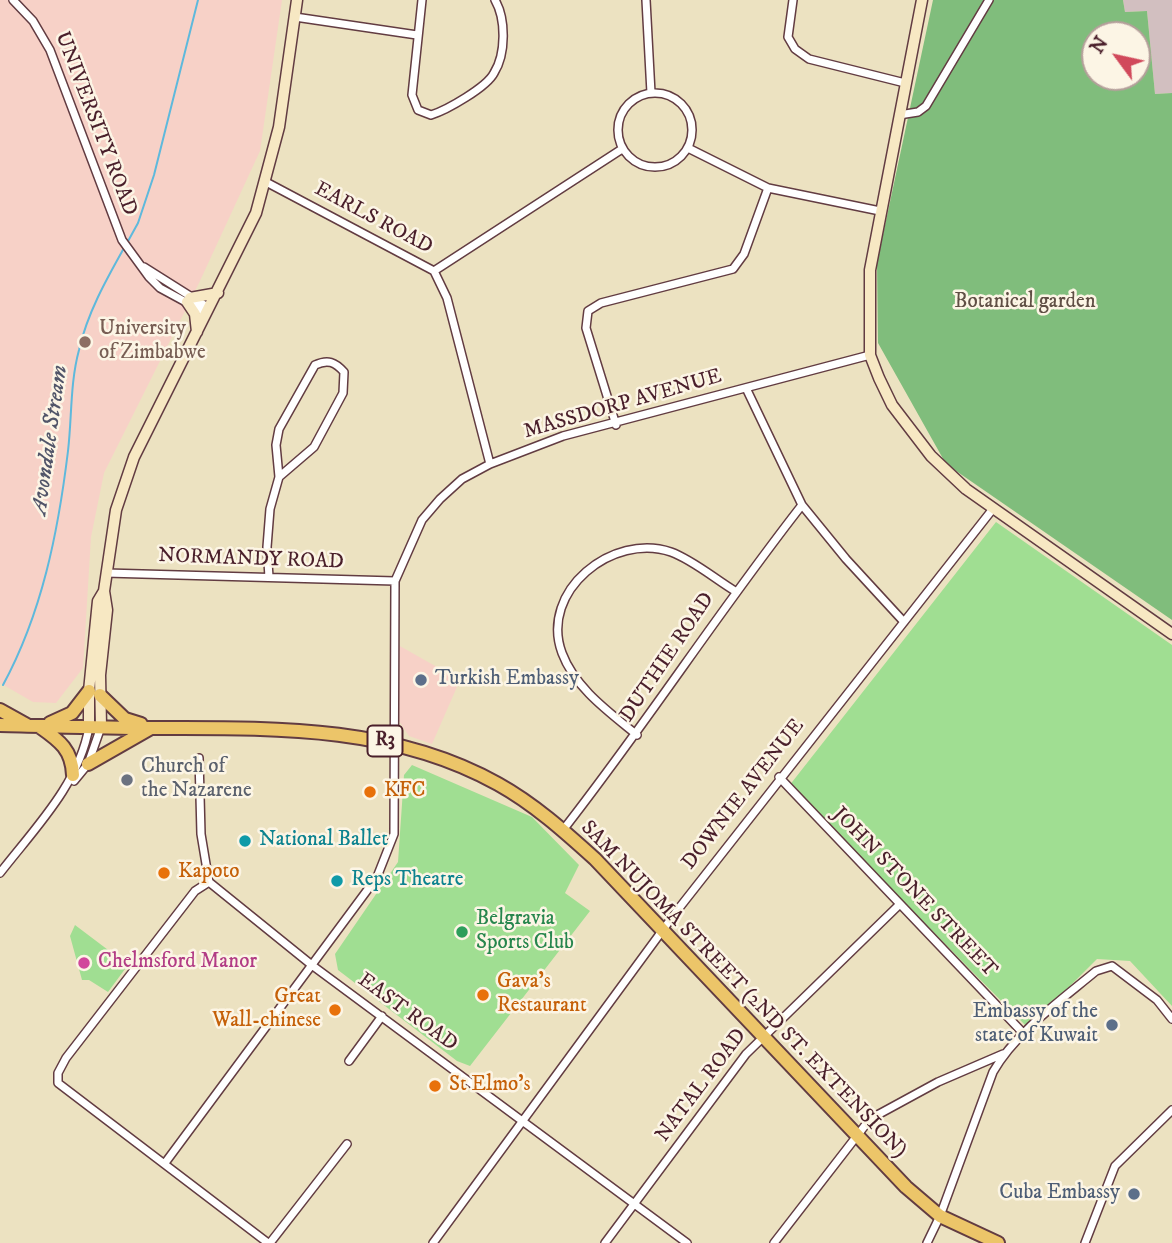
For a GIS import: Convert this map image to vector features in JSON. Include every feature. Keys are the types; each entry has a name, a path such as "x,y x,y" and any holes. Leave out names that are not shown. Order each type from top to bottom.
{"highway":[{"path":"34,726 65,718 94,693 125,719 152,728"},
{"path":"0,710 34,726 65,747 72,759 73,775"},
{"name":"SAM NUJOMA STREET (2ND ST. EXTENSION)","path":"0,725 314,733 394,743 442,758 497,783 563,830 662,929 899,1181 940,1216 998,1243"},
{"path":"88,764 152,728"}],"main road":[{"path":"95,727 97,610 104,591 116,510 127,475 249,230 266,182 279,127 297,0"},
{"path":"922,0 880,211 869,285 870,355 892,404 932,456 992,510 1172,634"},
{"path":"197,333 195,314 188,300 218,293"}],"street":[{"name":"UNIVERSITY ROAD","path":"13,0 33,21 50,50 122,240 141,264 188,300 208,311"},
{"path":"422,0 412,101 421,113 431,115 481,86 496,72 503,26 495,0"},
{"path":"646,0 651,93"},
{"path":"793,0 788,37 804,56 905,83"},
{"path":"899,115 918,113 926,106 989,0"},
{"path":"295,17 417,35"},
{"path":"651,93 671,96 686,109 692,128 688,148 674,162 655,168 636,163 622,149 617,134 620,117 635,98 651,93"},
{"path":"688,148 768,188 880,211"},
{"path":"434,271 622,149"},
{"name":"EARLS ROAD","path":"266,182 434,271 447,298 490,464"},
{"path":"616,425 586,328 588,311 601,303 733,269 744,254 768,188"},
{"name":"MASSDORP AVENUE","path":"166,1164 377,877 389,852 394,834 395,581 407,548 428,513 462,479 490,464 563,436 616,425 870,355"},
{"path":"269,577 270,509 279,477 276,445 279,429 315,365 324,361 331,362 344,372 346,382 343,393 314,447 279,477"},
{"path":"746,388 802,505 846,559 904,622"},
{"name":"DUTHIE ROAD","path":"563,830 637,735 735,591 802,505"},
{"name":"DOWNIE AVENUE","path":"433,1243 662,929 779,777 992,510"},
{"path":"637,735 594,698 574,675 561,651 559,617 569,593 585,571 611,554 641,547 671,553 735,591"},
{"name":"NORMANDY ROAD","path":"106,573 395,581"},
{"path":"0,873 61,794 88,764 95,727"},
{"path":"61,794 73,775 95,727"},
{"path":"199,758 201,834 209,882 189,899 66,1058 58,1073 58,1083 269,1243 346,1144"},
{"name":"JOHN STONE STREET","path":"779,777 1024,1034"},
{"name":"EAST ROAD","path":"209,882 313,966 687,1243"},
{"name":"NATAL ROAD","path":"605,1243 763,1035 900,904"},
{"path":"927,1243 940,1216 981,1099 1003,1054 1024,1034 1105,966 1112,966 1157,1000 1172,1019"},
{"path":"349,1061 382,1016"},
{"path":"774,1243 870,1119 980,1062 1003,1054"},
{"path":"1086,1243 1115,1167 1172,1110"}],"shaded area":[{"name":"University of Zimbabwe","path":"0,0 282,0 260,151 199,283 104,473 91,537 83,668 56,703 33,702 0,683"},
{"path":"1123,0 1172,0 1172,93 1155,94 1151,21 1148,21 1147,11 1125,12"},
{"path":"398,645 460,680 432,744 409,736 397,718"}],"green space":[{"name":"Botanical garden","path":"933,0 1123,0 1125,12 1147,11 1148,21 1081,21 1081,91 1151,91 1151,52 1155,94 1172,93 1172,620 946,464 878,343 877,263"},
{"path":"996,522 1172,645 1172,1006 1130,961 1097,959 1028,1028 789,786"},
{"name":"Belgravia Sports Club","path":"412,765 532,817 579,865 565,893 590,911 470,1066 457,1061 338,970 335,954 398,862 404,775"},
{"path":"75,925 128,965 108,992 89,980 82,980 70,936"}],"waterway":[{"name":"Avondale Stream","path":"127,243 138,223 154,175 198,0"},
{"name":"Avondale Stream","path":"3,685 28,630 53,542 68,451 74,375 82,337 98,298 124,248"}],"place":[{"name":"University of Zimbabwe","path":"85,342"},
{"name":"Turkish Embassy","path":"421,680"},
{"name":"Church of the Nazarene","path":"127,780"},
{"name":"KFC","path":"370,792"},
{"name":"National Ballet","path":"245,841"},
{"name":"Kapoto","path":"164,873"},
{"name":"Reps Theatre","path":"337,881"},
{"name":"Belgravia Sports Club","path":"462,932"},
{"name":"Chelmsford Manor","path":"84,963"},
{"name":"Gava’s Restaurant","path":"483,995"},
{"name":"Great Wall-chinese","path":"335,1010"},
{"name":"Embassy of the state of Kuwait","path":"1112,1025"},
{"name":"St Elmo's","path":"435,1086"},
{"name":"Cuba Embassy","path":"1134,1194"}]}
